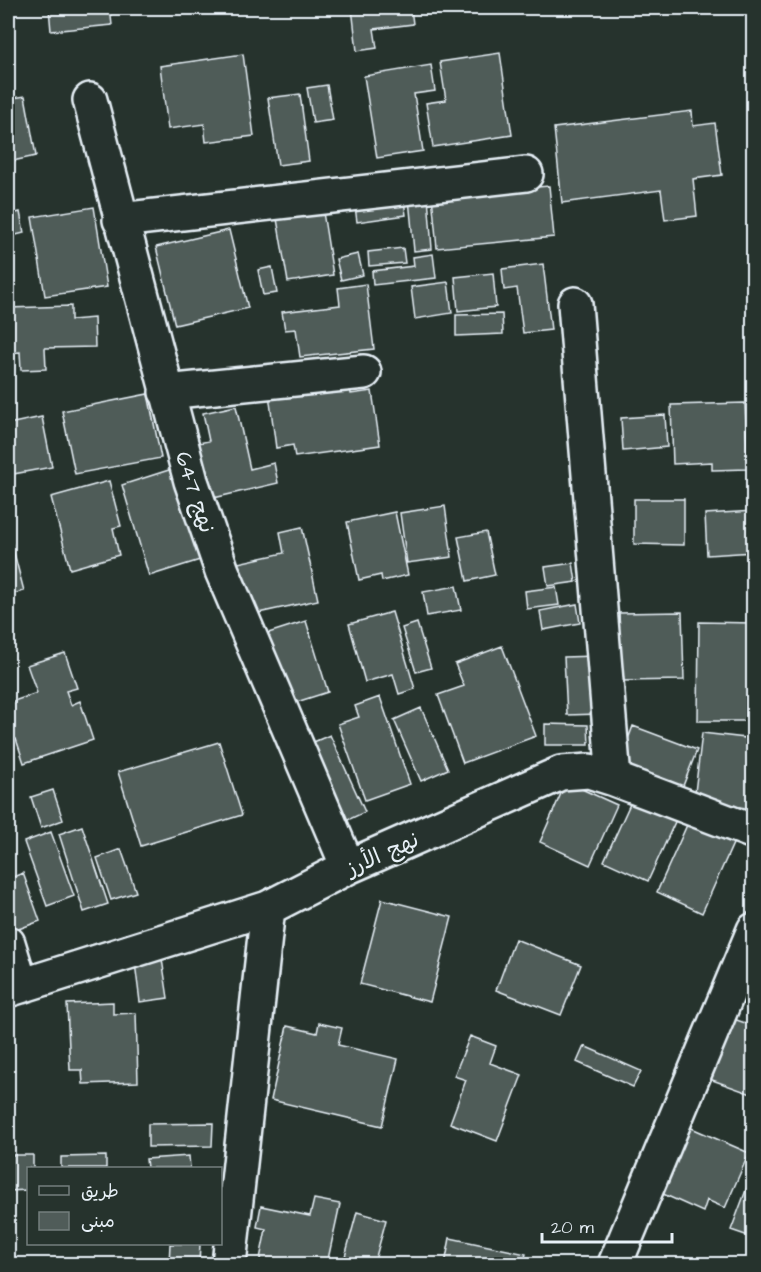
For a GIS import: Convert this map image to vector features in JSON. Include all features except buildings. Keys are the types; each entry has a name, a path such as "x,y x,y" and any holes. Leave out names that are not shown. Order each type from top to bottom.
{"street":[{"name":"نهج 647","path":"90,100 191,481 222,571 348,867"},
{"path":"120,219 526,174"},
{"path":"575,304 614,778"},
{"path":"166,392 364,372"},
{"name":"نهج الأرز","path":"14,988 268,908 348,867 561,772 589,771 614,778 753,832"},
{"path":"229,1264 268,908"},
{"path":"615,1264 753,930"},
{"path":"8,943 14,988"}]}
